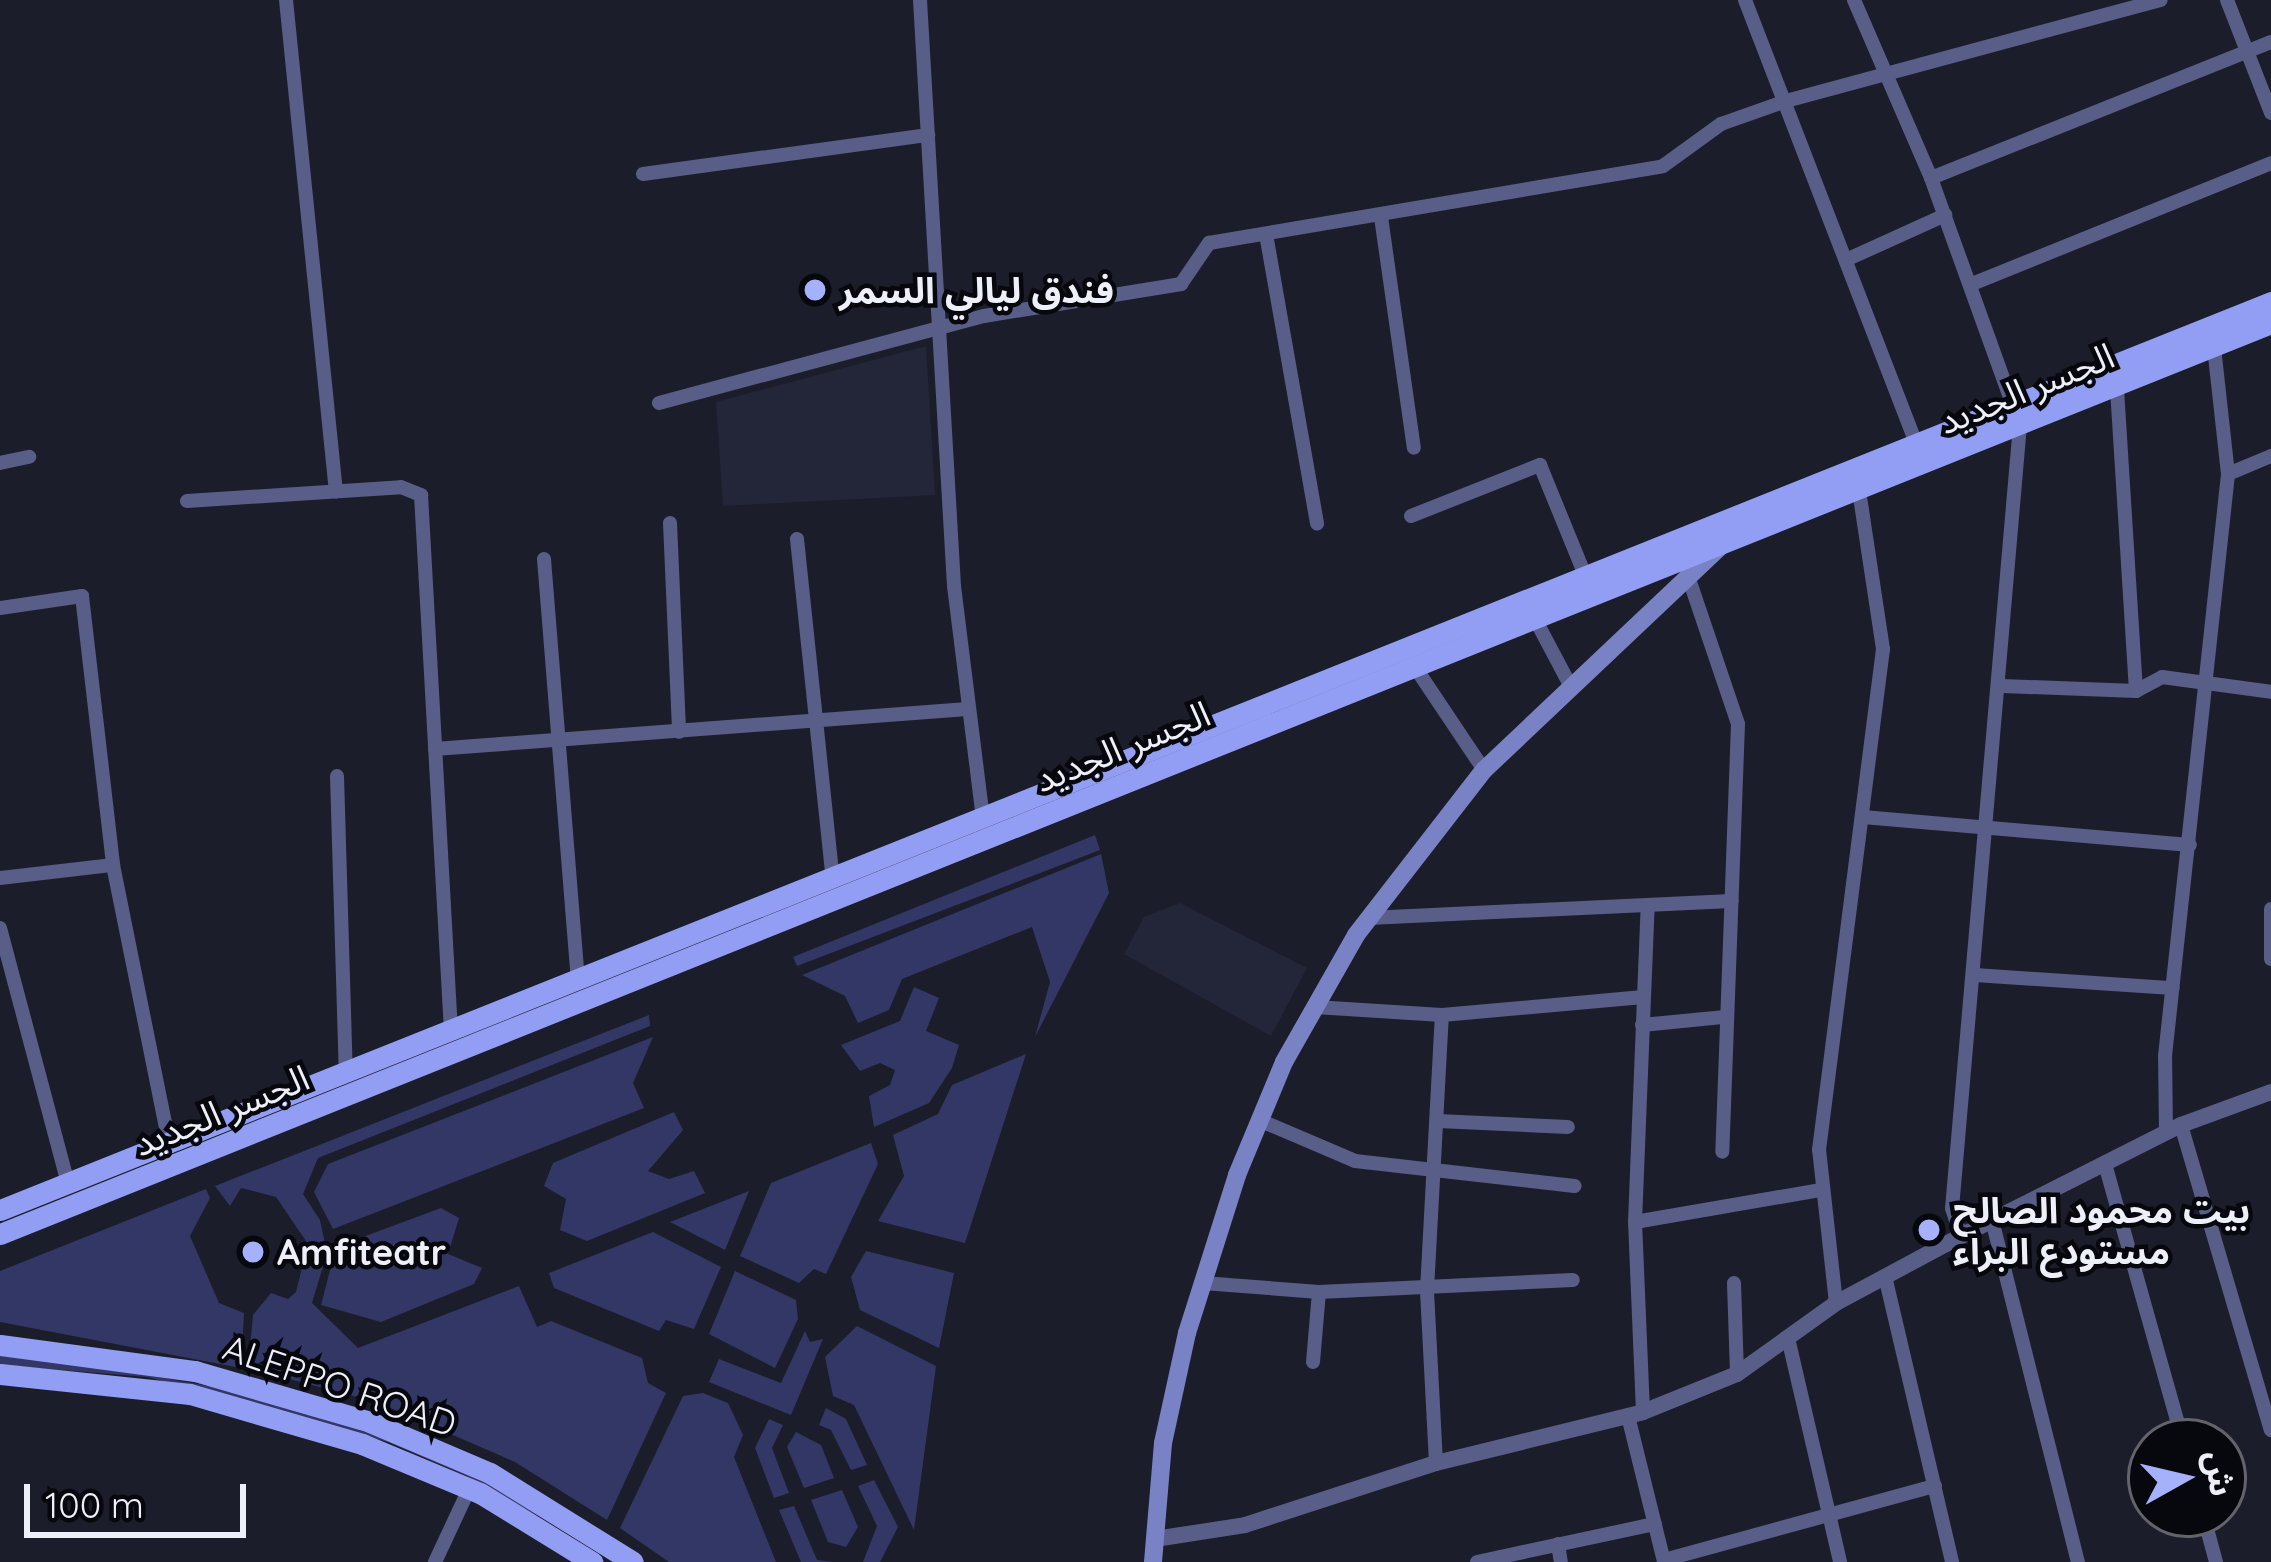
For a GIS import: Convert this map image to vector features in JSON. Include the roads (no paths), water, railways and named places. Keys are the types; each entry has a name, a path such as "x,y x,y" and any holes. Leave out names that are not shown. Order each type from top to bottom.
{"main road":[{"name":"الجسر الجديد","path":"0,1234 1413,664 1859,491 2271,302"},
{"name":"الجسر الجديد","path":"0,1210 1918,448 2116,387 2271,323"},
{"path":"1154,1562 1163,1443 1203,1283 1259,1120 1315,1007 1369,918 1484,770 1724,544"},
{"name":"ALEPPO ROAD","path":"0,1345 194,1371 370,1422 490,1473 633,1562"},
{"name":"ALEPPO ROAD","path":"0,1374 190,1394 362,1444 469,1489 592,1562"}],"street":[{"path":"286,0 336,491"},
{"path":"920,0 967,709 983,819"},
{"path":"1745,0 1918,448"},
{"path":"1854,0 1931,178 2018,416 2002,686 1952,1208 1960,1237"},
{"path":"659,403 939,329 1181,284 1209,243 1663,166 1721,124 1786,101 2161,0"},
{"path":"2227,0 2271,113"},
{"path":"1931,178 2271,42"},
{"path":"643,173 928,135"},
{"path":"1972,284 2271,163"},
{"path":"1848,259 1945,215"},
{"path":"1381,217 1414,448"},
{"path":"1265,234 1317,524"},
{"path":"2214,348 2228,474 2173,988 2173,1129 2271,1430"},
{"path":"2116,387 2137,691"},
{"path":"2228,474 2271,455"},
{"path":"0,464 29,457"},
{"path":"1411,516 1540,465 1586,578"},
{"path":"187,501 401,487 421,495 451,1032"},
{"path":"1836,1303 1819,1150 1883,649 1859,491"},
{"path":"670,524 679,731"},
{"path":"797,539 833,880"},
{"path":"544,559 578,982"},
{"path":"1689,579 1738,724 1722,1152"},
{"path":"0,608 82,596 113,865 170,1143"},
{"path":"1534,617 1571,687"},
{"path":"1413,664 1484,770"},
{"path":"2002,686 2137,691 2162,676 2271,692"},
{"path":"435,749 967,709"},
{"path":"337,776 346,1074"},
{"path":"1864,817 2190,844"},
{"path":"0,878 113,865"},
{"path":"1369,918 1732,901"},
{"path":"1648,905 1635,1222 1636,1414 1664,1561 1935,1486"},
{"path":"2271,910 2271,958"},
{"path":"0,928 68,1183"},
{"path":"1975,975 2173,988"},
{"path":"1315,1007 1442,1015 1643,997"},
{"path":"1436,1463 1427,1290 1442,1015"},
{"path":"1642,1025 1724,1017"},
{"path":"1155,1539 1245,1525 1436,1463 1636,1414 1737,1374 1836,1303 1885,1276 2173,1129 2271,1092"},
{"path":"1259,1120 1355,1161 1433,1174 1575,1186"},
{"path":"1438,1121 1568,1127"},
{"path":"2105,1164 2176,1418"},
{"path":"1635,1222 1821,1190"},
{"path":"1993,1220 2078,1562"},
{"path":"1885,1276 1952,1562"},
{"path":"1203,1283 1319,1292 1574,1280"},
{"path":"1734,1283 1737,1374"},
{"path":"1313,1362 1319,1292"},
{"path":"1788,1338 1840,1562"},
{"path":"435,1562 469,1489"},
{"path":"1477,1562 1655,1525"},
{"path":"1558,1544 1561,1562"}],"place":[{"name":"فندق ليالي السمر","path":"815,290"},
{"name":"بيت محمود الصالح مستودع البراء","path":"1929,1230"},
{"name":"Amfiteatr","path":"253,1252"}]}
